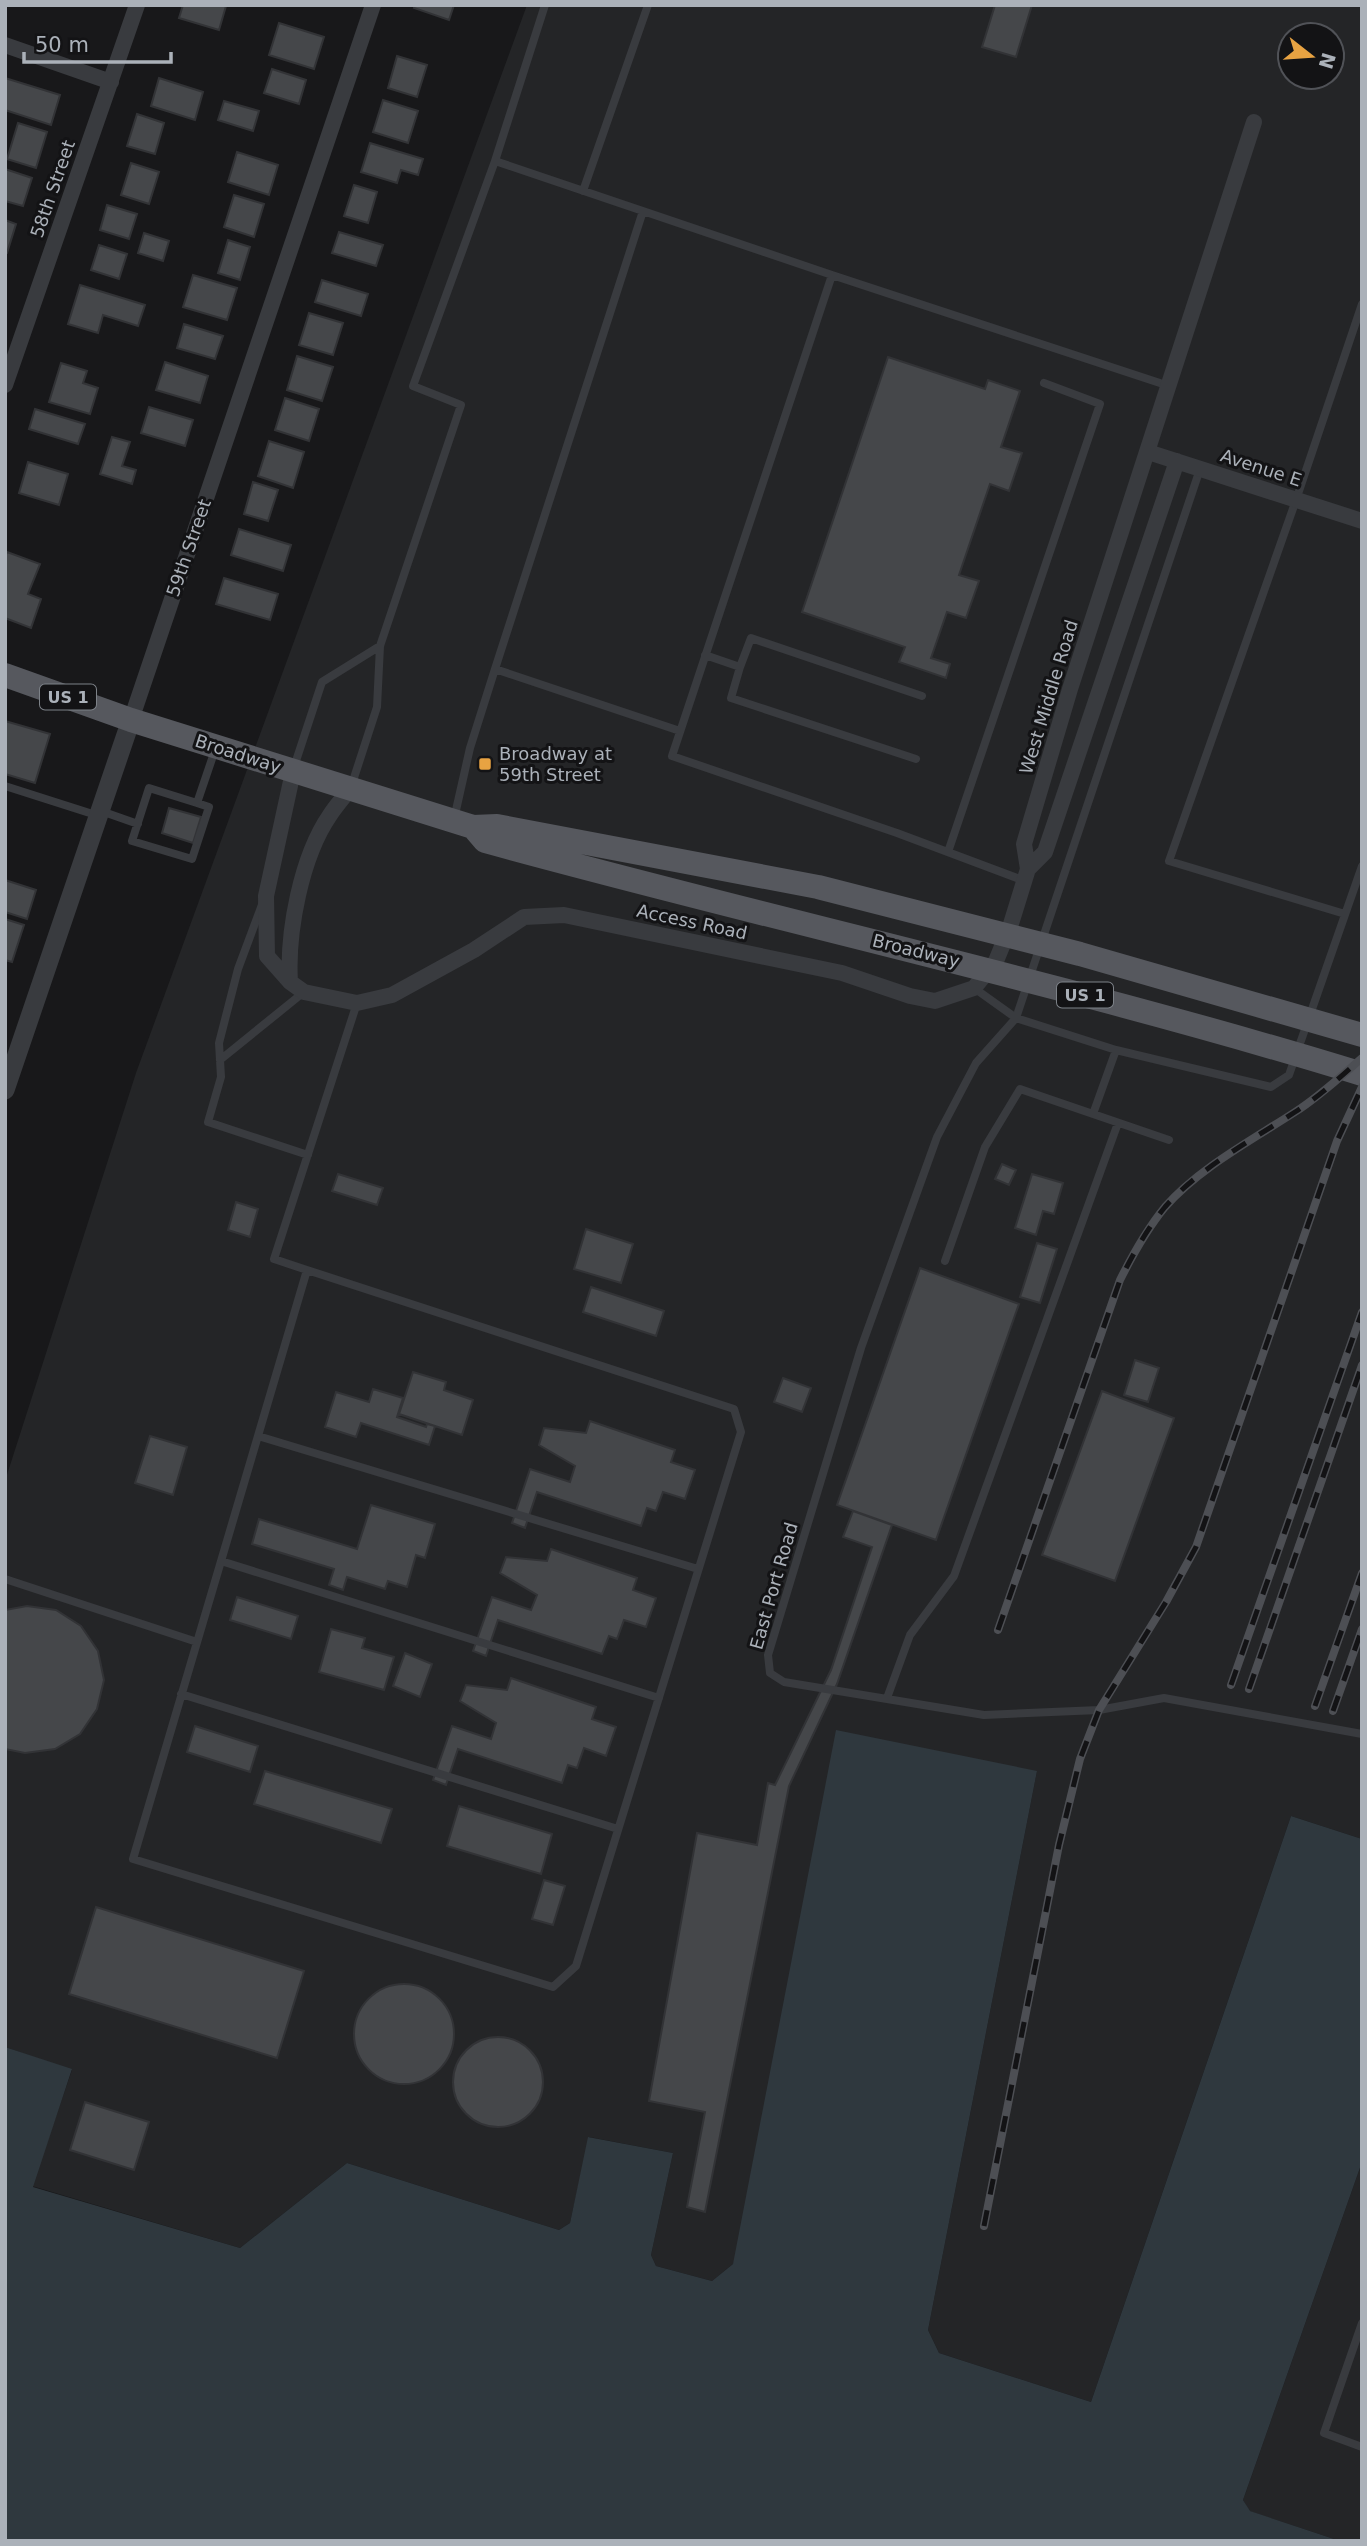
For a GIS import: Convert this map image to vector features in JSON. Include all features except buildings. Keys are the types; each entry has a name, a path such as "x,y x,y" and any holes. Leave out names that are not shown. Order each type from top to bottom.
{"main road":[{"name":"Broadway","path":"5,675 131,720 463,824 497,826 818,887 1080,954 1362,1035"},
{"name":"Broadway","path":"463,824 485,841 1070,991 1362,1074"}],"street":[{"name":"58th Street","path":"5,385 137,5"},
{"name":"59th Street","path":"5,1090 373,5"},
{"path":"5,45 111,82"},
{"name":"West Middle Road","path":"1026,875 1024,844 1070,689 1255,122"},
{"name":"Avenue E","path":"1148,452 1362,521"},
{"path":"974,988 996,961 1026,875 1045,852 1177,461"},
{"name":"Access Road","path":"293,772 266,897 267,956 290,982 304,992 357,1003 392,996 474,950 524,917 564,915 842,973 910,996 935,1001 974,988"},
{"path":"290,982 288,953 304,876 329,816 350,789"}],"lane":[{"path":"350,789 377,707 380,646 461,405 413,386 495,161 545,5"},
{"path":"583,191 648,5"},
{"path":"495,161 1169,386"},
{"path":"463,824 470,748 643,211"},
{"path":"832,275 672,756 897,832 948,852 1026,875"},
{"path":"1345,914 1168,861 1296,500 1362,304"},
{"path":"948,852 1100,404 1044,383"},
{"path":"1016,1018 1200,469"},
{"path":"916,759 731,698 751,638 922,696"},
{"path":"293,772 322,682 380,646"},
{"path":"705,655 740,667"},
{"path":"495,669 680,731"},
{"path":"197,803 215,747"},
{"path":"5,786 138,824"},
{"path":"149,788 197,803 209,807 192,859 132,841 149,788"},
{"path":"974,988 1016,1018 1116,1050 1271,1087 1289,1075 1362,866"},
{"path":"266,897 256,915 238,968 219,1044 221,1077 208,1122 308,1155"},
{"path":"220,1060 304,992"},
{"path":"307,1270 133,1859 553,1987 576,1966 741,1432 734,1409 274,1259 357,1003"},
{"name":"East Port Road","path":"1016,1018 976,1063 937,1137 862,1348 768,1656 770,1673 784,1682 984,1715 1099,1710 1164,1698 1362,1734"},
{"path":"1093,1114 1116,1050"},
{"path":"945,1261 985,1147 1020,1089 1169,1140"},
{"path":"887,1698 910,1635 954,1576 1118,1123"},
{"path":"258,1436 698,1569"},
{"path":"220,1561 659,1698"},
{"path":"5,1579 197,1642"},
{"path":"181,1695 618,1829"},
{"path":"1362,2323 1324,2433 1362,2447"}],"shaded area":[{"path":"527,5 1362,5 1362,1839 1291,1816 1091,2402 939,2353 928,2330 1037,1771 733,2264 712,2281 656,2266 651,2255 673,2153 589,2137 570,2223 559,2230 347,2163 240,2248 32,2186 72,2070 5,2047 5,1481 136,1073"},
{"path":"836,1730 1037,1771 928,2330 939,2353 1091,2402 1291,1816 1362,1839 1362,2162 1243,2500 1250,2511 1340,2541 5,2541 5,2047 72,2069 33,2187 240,2248 347,2163 559,2230 570,2223 588,2137 673,2153 651,2255 656,2266 712,2281 733,2264"},
{"path":"1362,2162 1362,2541 1340,2541 1249,2511 1243,2500"}],"railway":[{"path":"998,1630 1120,1280 1146,1233 1165,1207 1194,1180 1227,1155 1304,1106 1362,1058"},
{"path":"984,2226 1059,1845 1080,1759 1099,1710 1166,1602 1196,1547 1337,1141 1362,1087"},
{"path":"1231,1685 1362,1312"},
{"path":"1249,1689 1362,1365"},
{"path":"1315,1706 1362,1573"},
{"path":"1333,1711 1362,1629"}],"place":[{"name":"Broadway at 59th Street","path":"485,764"}]}
